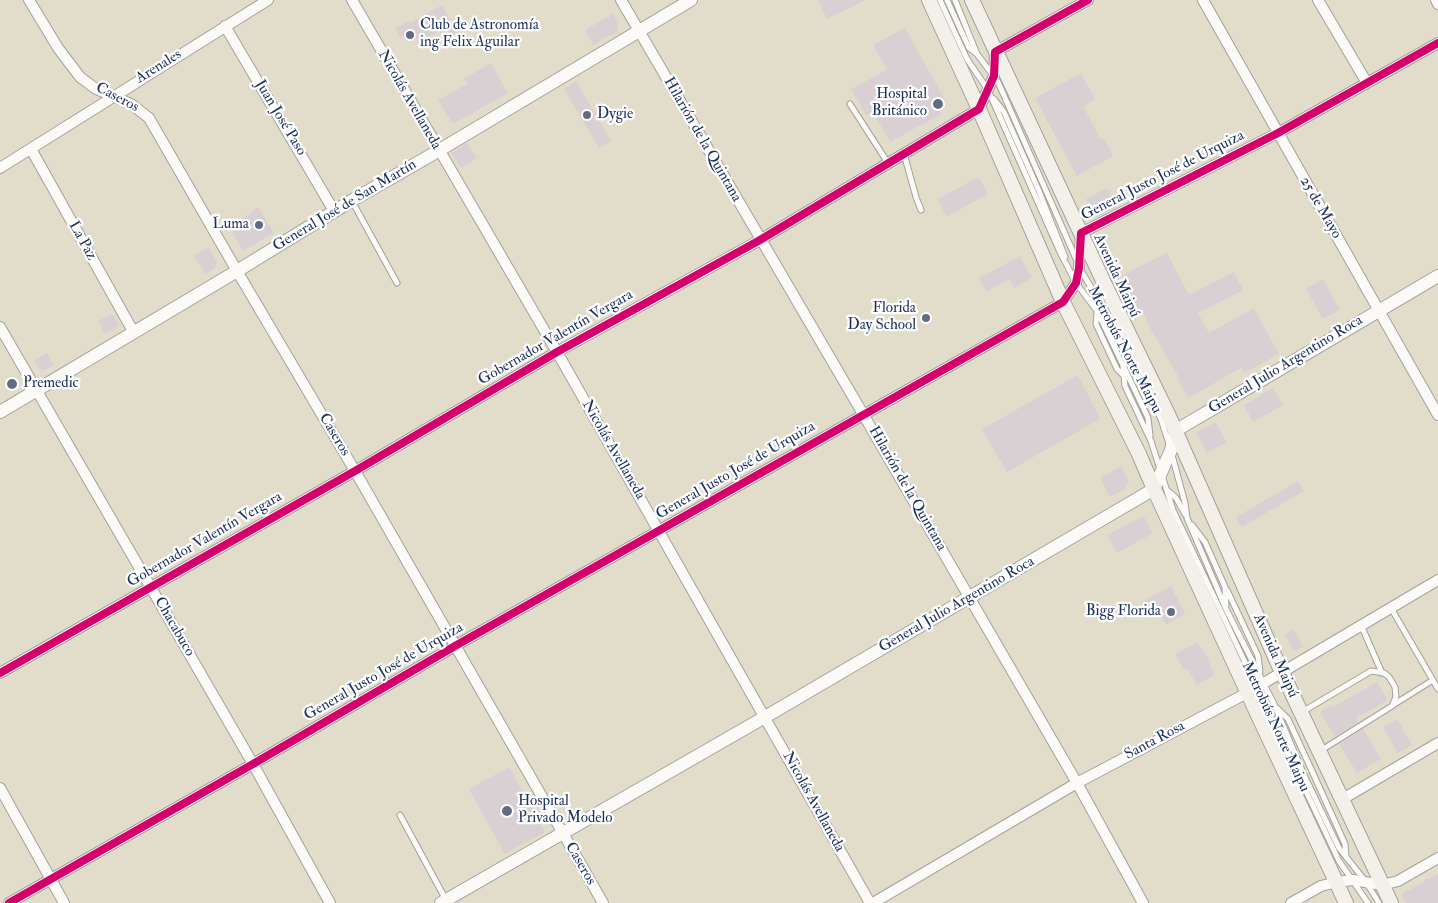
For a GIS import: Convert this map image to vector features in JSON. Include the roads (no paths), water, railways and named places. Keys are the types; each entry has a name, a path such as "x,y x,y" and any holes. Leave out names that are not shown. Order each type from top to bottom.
{"main road":[{"path":"929,0 1063,302 1139,454 1160,489 1257,685 1346,903"},
{"name":"Avenida Maipú","path":"972,0 1175,431 1282,672 1391,903"}],"street":[{"name":"Caseros","path":"29,0 58,48 80,76 96,89 131,104 149,118 355,471 603,903"},
{"name":"Arenales","path":"0,168 268,0"},
{"name":"Nicolás Avellaneda","path":"352,0 438,151 557,352 872,903"},
{"name":"Hilarión de la Quintana","path":"621,0 760,240 864,414 1077,783 1143,903"},
{"name":"General José de San Martín","path":"0,412 237,271 351,200 438,151 691,0"},
{"path":"979,109 994,76 995,52 1088,0"},
{"name":"25 de Mayo","path":"1203,0 1438,415"},
{"path":"1318,0 1367,84"},
{"path":"1436,0 1438,4"},
{"name":"Juan José Paso","path":"225,26 334,211"},
{"name":"General Justo José de Urquiza","path":"8,903 253,764 455,646 1063,302 1076,283 1081,233 1278,134 1438,43"},
{"name":"Gobernador Valentín Vergara","path":"0,673 355,471 557,352 760,240 979,109"},
{"name":"La Paz","path":"30,149 134,333"},
{"name":"General Julio Argentino Roca","path":"1175,431 1438,276"},
{"name":"Chacabuco","path":"0,327 253,764 330,903"},
{"path":"1160,489 1161,474 1171,450 1175,431"},
{"name":"General Julio Argentino Roca","path":"444,902 1160,489"},
{"name":"Santa Rosa","path":"872,903 1077,783 1282,672 1438,580"},
{"path":"1342,800 1438,743"},
{"path":"0,788 64,903"},
{"path":"1291,903 1321,886 1337,882 1353,880 1382,885 1398,881 1438,858"}],"lane":[{"name":"Metrobús Norte Maipu","path":"940,0 968,59 987,90 1037,193"},
{"name":"Metrobús Norte Maipu","path":"947,0 969,48 978,54"},
{"name":"Metrobús Norte Maipu","path":"956,0 978,54 998,82 1079,268 1103,308 1161,419 1185,503 1187,518 1257,685 1339,862 1367,903"},
{"path":"850,104 888,164"},
{"path":"904,154 921,210"},
{"name":"Metrobús Norte Maipu","path":"1030,177 1076,283 1097,311 1132,382 1148,418 1151,441"},
{"path":"351,200 397,283"},
{"name":"Metrobús Norte Maipu","path":"1097,311 1096,324 1116,369 1132,382"},
{"name":"Metrobús Norte Maipu","path":"1124,366 1125,386 1151,441 1161,474"},
{"path":"1116,369 1125,386"},
{"path":"1160,489 1176,498 1187,518"},
{"name":"Metrobús Norte Maipu","path":"1187,518 1205,542 1225,587 1226,608"},
{"path":"1225,587 1234,606"},
{"path":"1218,591 1226,595 1234,606"},
{"name":"Metrobús Norte Maipu","path":"1234,606 1258,656 1257,685 1288,719 1345,844 1346,858"},
{"path":"1391,608 1438,689"},
{"path":"1361,625 1382,673"},
{"path":"1301,713 1371,671 1382,673 1389,677 1395,687 1396,697 1392,706"},
{"path":"1319,752 1433,680"},
{"name":"Metrobús Norte Maipu","path":"1274,704 1304,775 1339,848 1366,882 1379,903"},
{"name":"Metrobús Norte Maipu","path":"1312,771 1315,798"},
{"name":"Metrobús Norte Maipu","path":"1304,775 1322,793"},
{"path":"400,815 444,902"}],"place":[{"name":"Club de Astronomía ing Felix Aguilar","path":"410,35"},
{"name":"Hospital Británico","path":"938,104"},
{"name":"Dygie","path":"587,115"},
{"name":"Luma","path":"259,225"},
{"name":"Florida Day School","path":"926,318"},
{"name":"Premedic","path":"12,384"},
{"name":"Bigg Florida","path":"1171,612"},
{"name":"Hospital Privado Modelo","path":"507,811"}]}
